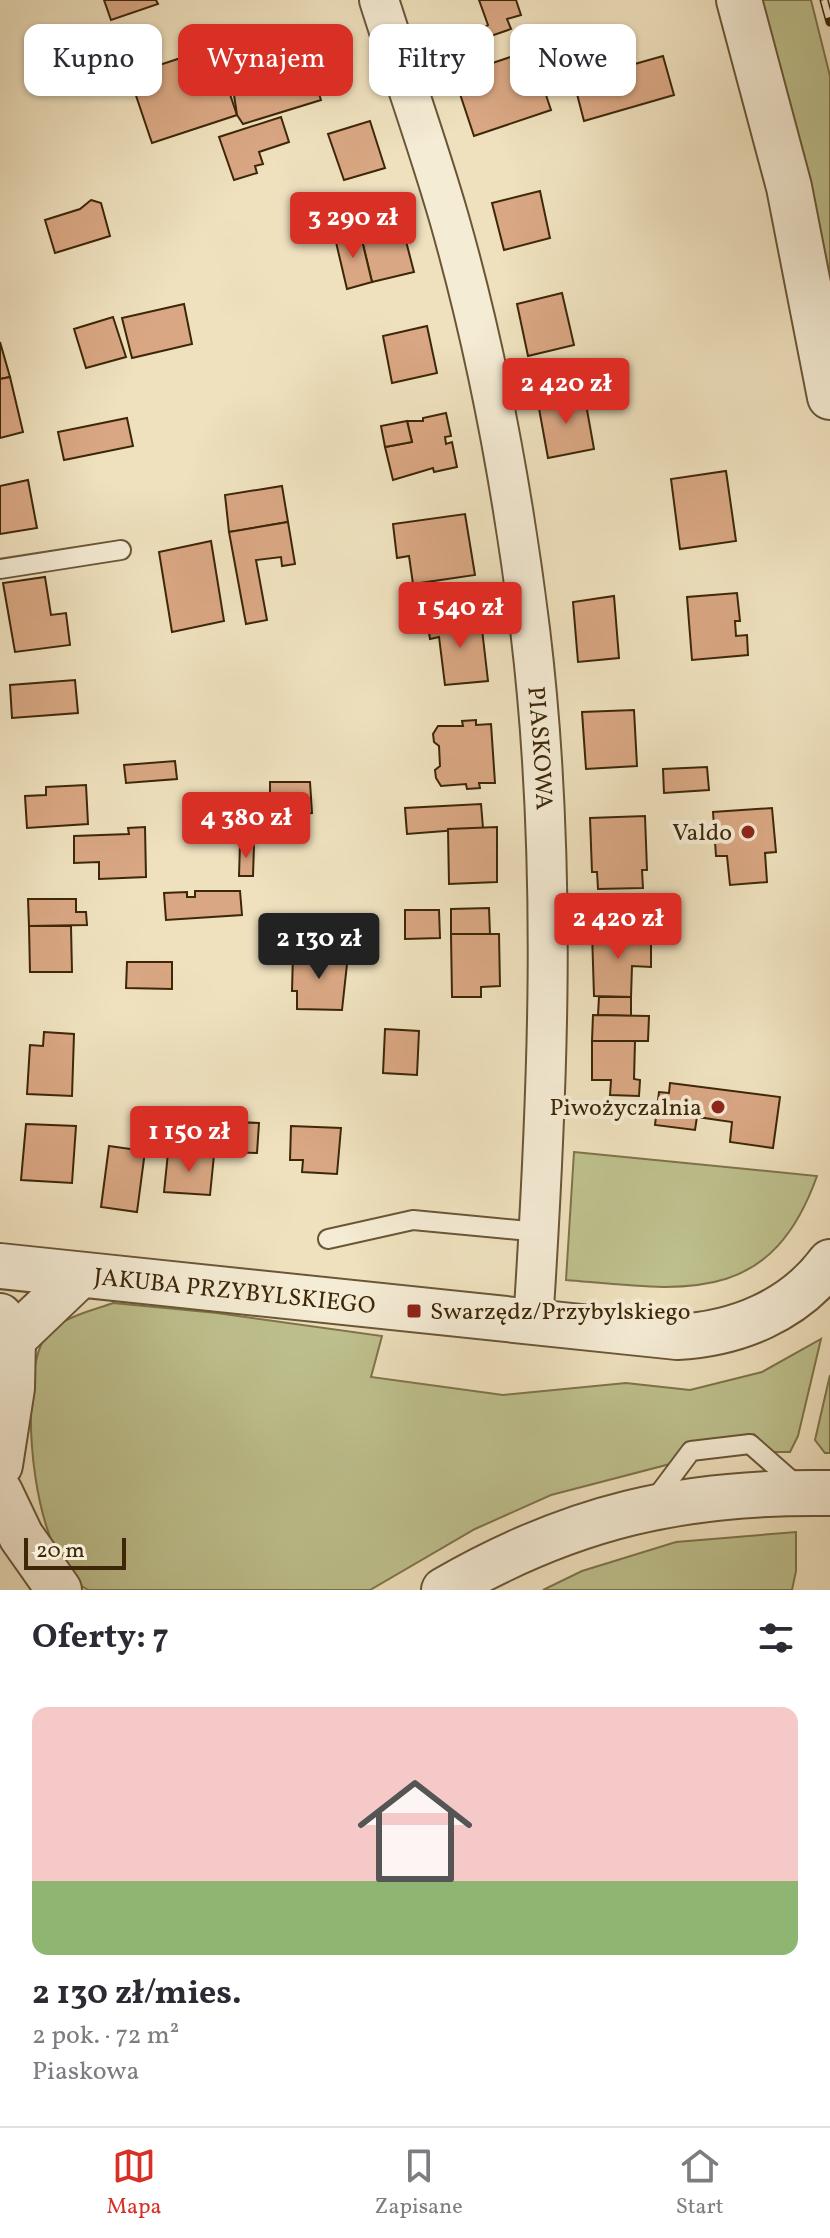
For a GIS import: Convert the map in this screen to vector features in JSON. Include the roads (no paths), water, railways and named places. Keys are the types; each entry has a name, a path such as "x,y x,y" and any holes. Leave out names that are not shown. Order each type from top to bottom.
{"street":[{"name":"PIASKOWA","path":"379,0 449,219 470,304 507,484 529,626 540,739 545,859 546,1064 533,1324"},
{"path":"739,0 789,187 830,397"},
{"name":"JAKUBA PRZYBYLSKIEGO","path":"0,1266 658,1337 711,1334 743,1326 773,1312 801,1292 830,1262"},
{"path":"0,1465 12,1388 6,1327 80,1275"},
{"path":"0,1492 21,1536 59,1589"},
{"path":"444,1590 541,1541 649,1506 735,1494 817,1493"}],"lane":[{"path":"0,569 121,550"},
{"path":"328,1239 413,1220 539,1232"}],"railway":[{"path":"824,0 830,22"}],"place":[{"name":"Valdo","path":"748,832"},
{"name":"Piwożyczalnia","path":"718,1107"},
{"name":"Swarzędz/Przybylskiego","path":"414,1311"}]}
